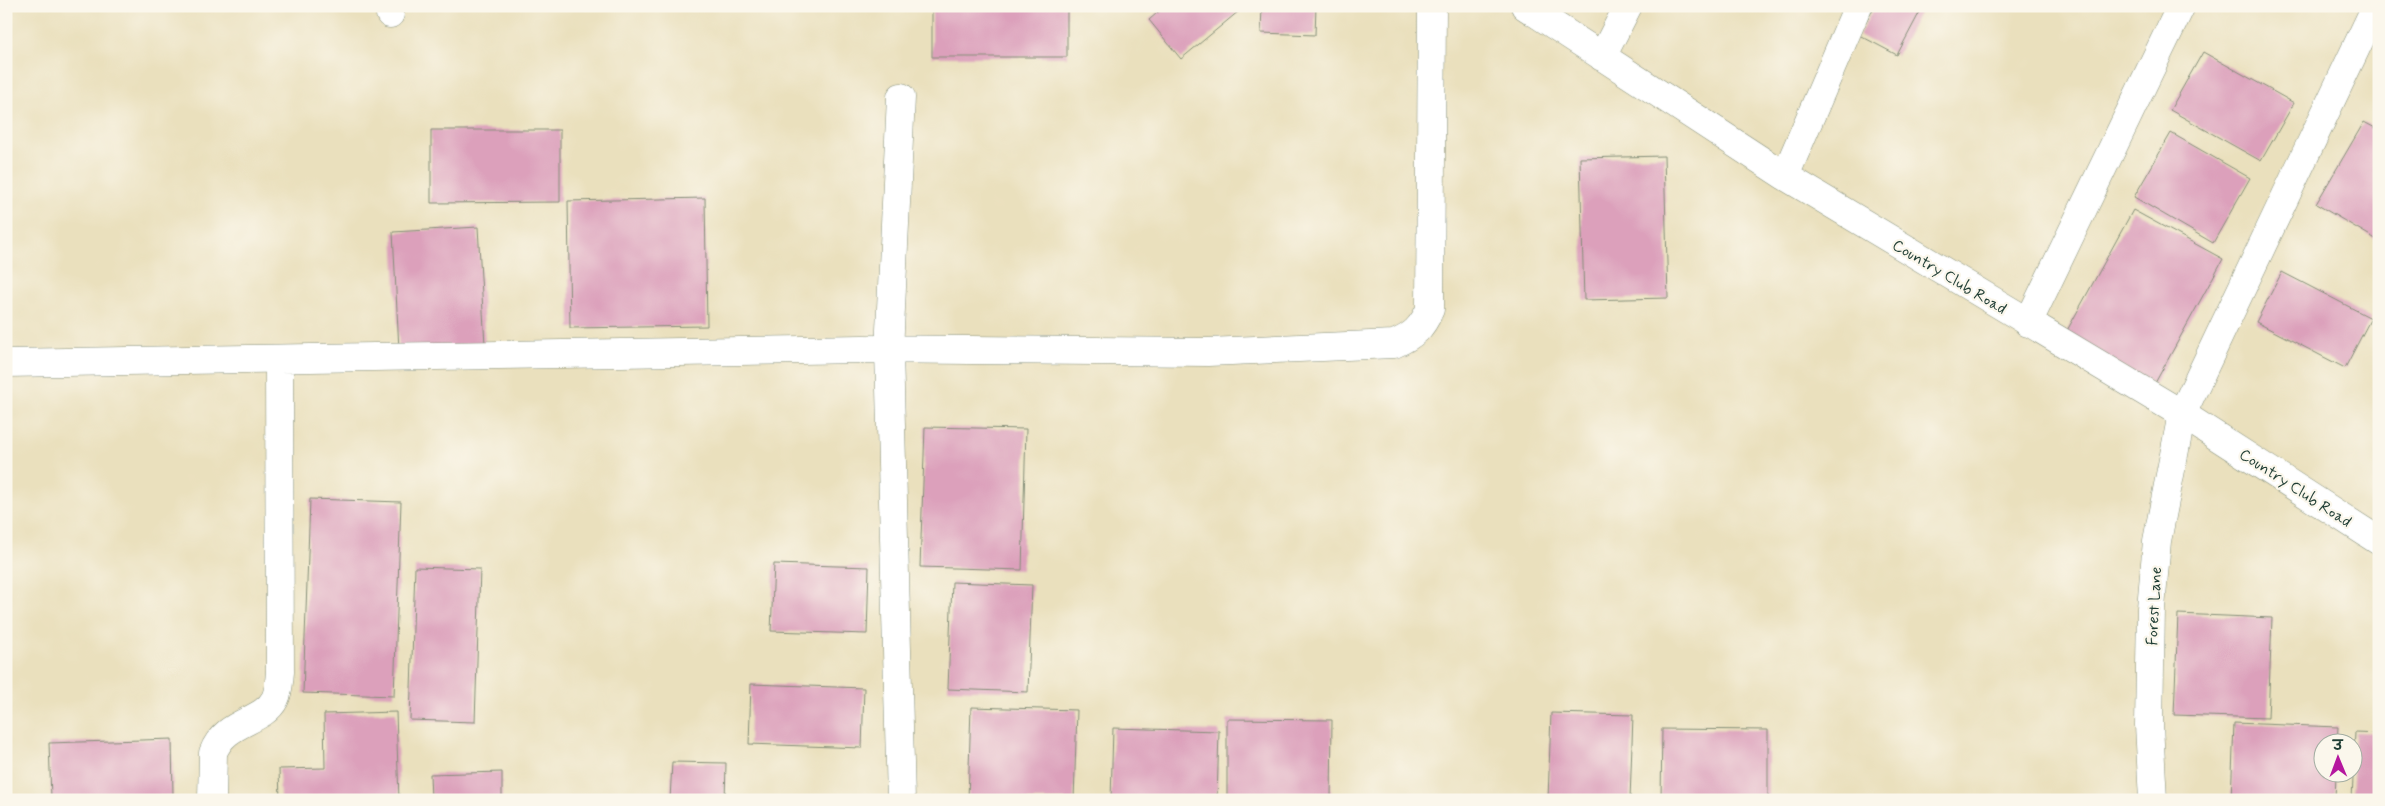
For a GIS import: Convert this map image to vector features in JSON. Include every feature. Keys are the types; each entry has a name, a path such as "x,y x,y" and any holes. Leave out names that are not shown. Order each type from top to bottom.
{"street":[{"path":"6,363 862,349 888,351 1208,352 1394,344 1410,337 1423,325 1430,309 1432,292 1432,6"},
{"name":"Country Club Road","path":"1525,6 1785,176 2182,414 2379,541"},
{"path":"1602,56 1628,6"},
{"path":"1785,176 1858,6"},
{"path":"2028,323 2181,6"},
{"name":"Forest Lane","path":"2153,800 2149,725 2151,608 2157,541 2182,414 2376,6"},
{"path":"901,97 888,351 902,800"},
{"path":"212,800 212,753 215,747 226,732 271,706 276,698 278,689 280,672 280,360"}],"building":[{"path":"932,6 1067,6 1067,57 932,57"},
{"path":"1165,6 1245,6 1181,59 1149,20"},
{"path":"1262,6 1316,6 1315,35 1261,33"},
{"path":"1875,6 1923,6 1897,55 1859,35"},
{"path":"2203,52 2294,103 2261,161 2170,110"},
{"path":"2364,122 2379,130 2379,241 2316,204"},
{"path":"431,130 560,130 560,202 431,203"},
{"path":"2171,133 2250,178 2213,243 2134,197"},
{"path":"1664,156 1668,298 1584,300 1580,158"},
{"path":"705,198 707,326 570,328 568,201"},
{"path":"2133,210 2223,259 2154,385 2064,336"},
{"path":"478,227 485,345 399,350 393,232"},
{"path":"2282,272 2371,318 2345,368 2256,322"},
{"path":"925,427 1026,429 1022,570 920,567"},
{"path":"310,499 401,502 394,696 303,693"},
{"path":"774,564 869,567 867,634 771,631"},
{"path":"415,567 480,569 475,722 410,720"},
{"path":"952,582 1032,585 1028,692 948,689"},
{"path":"2178,614 2272,618 2268,718 2174,715"},
{"path":"751,684 864,688 862,748 749,744"},
{"path":"971,707 1077,710 1074,800 968,800"},
{"path":"396,712 399,800 280,800 279,769 325,768 324,714"},
{"path":"1551,713 1633,715 1630,800 1548,800"},
{"path":"1227,719 1332,720 1331,800 1227,800"},
{"path":"2234,723 2338,727 2338,734 2312,734 2312,784 2336,784 2335,800 2231,800"},
{"path":"1113,728 1219,731 1217,800 1111,800"},
{"path":"1662,729 1768,730 1768,800 1661,800"},
{"path":"2355,732 2379,733 2379,800 2352,800 2353,784 2362,784 2362,734 2355,734"},
{"path":"172,739 173,796 51,798 49,743"},
{"path":"672,762 726,763 725,800 670,800"},
{"path":"502,772 502,800 431,800 430,774"}]}
